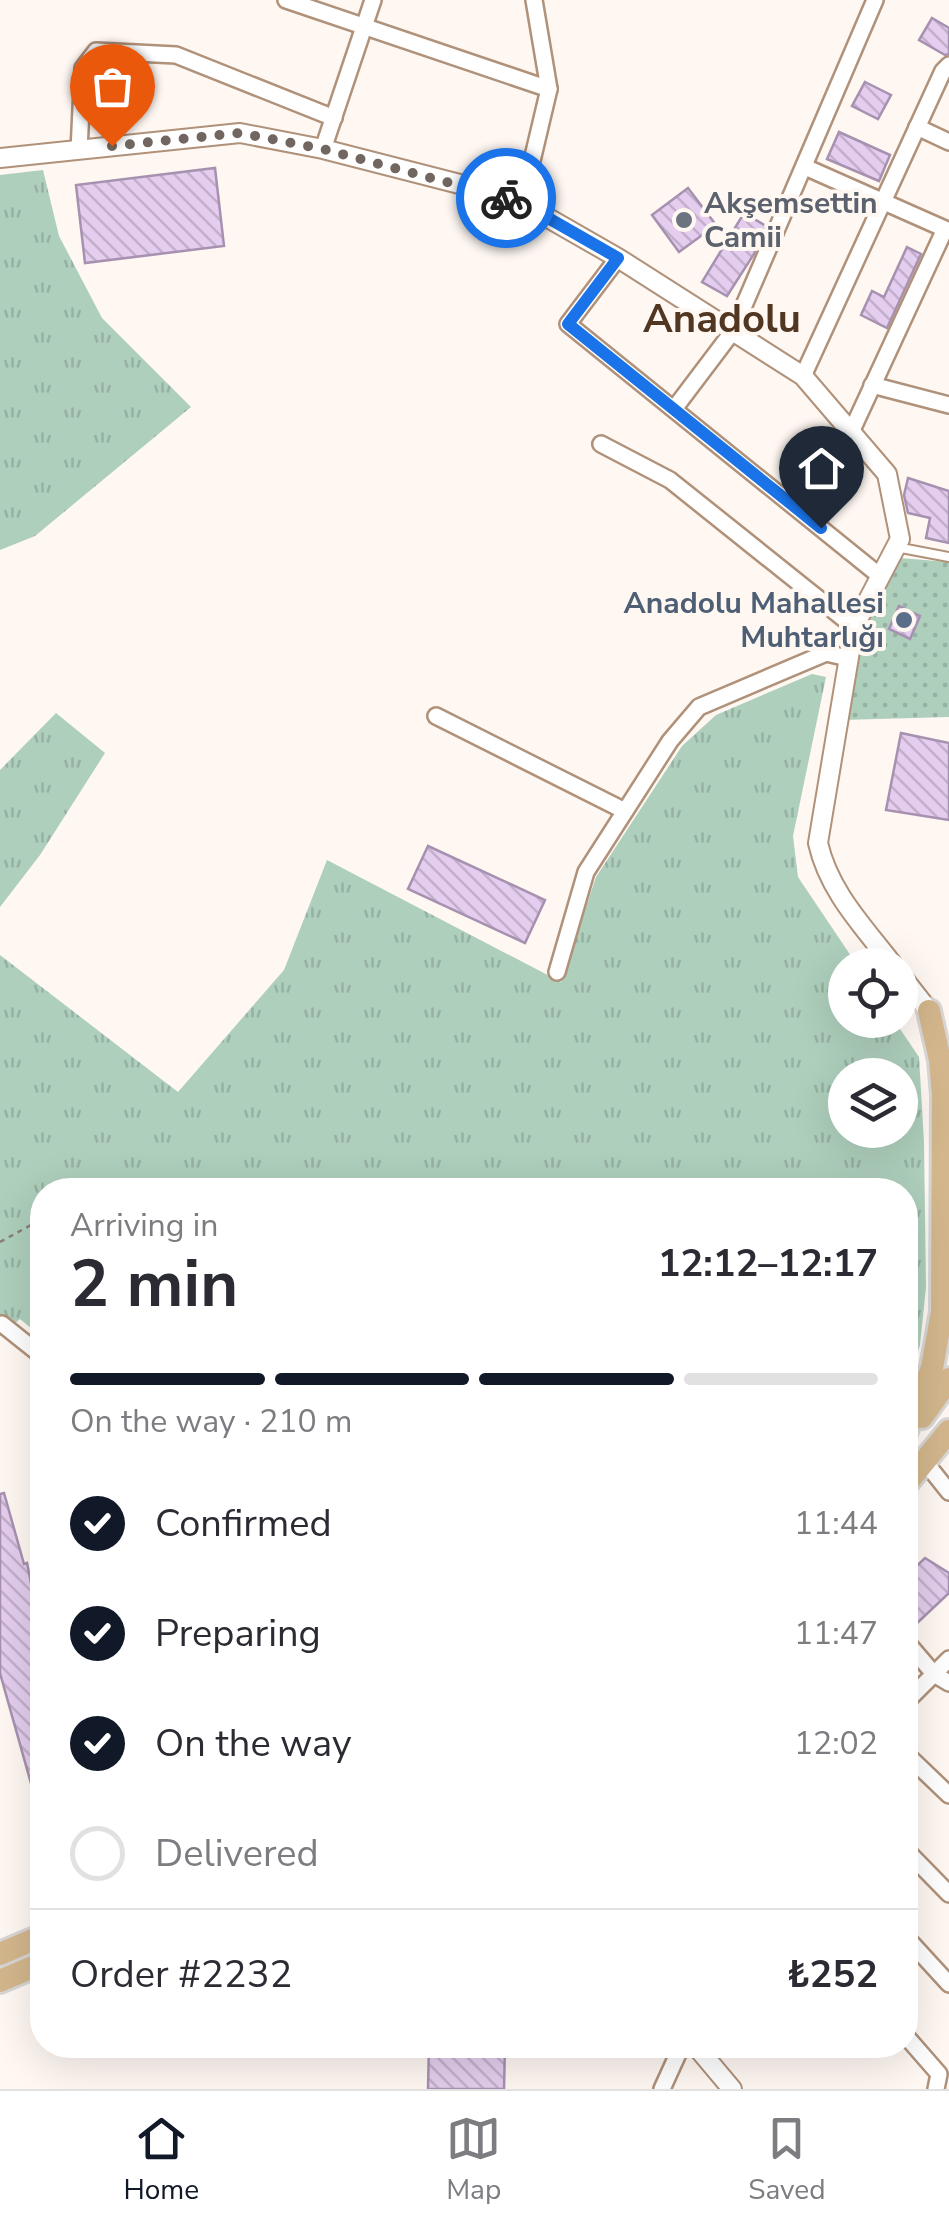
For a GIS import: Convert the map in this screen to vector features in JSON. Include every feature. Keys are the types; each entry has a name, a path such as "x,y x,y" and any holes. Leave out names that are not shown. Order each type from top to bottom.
{"main road":[{"path":"929,1011 949,1044"},
{"path":"918,1404 939,1340 946,1280 943,1094 929,1011"},
{"path":"918,1418 949,1379"},
{"path":"918,1469 949,1431"},
{"path":"0,1954 30,1941"},
{"path":"0,1981 30,1968"}],"street":[{"path":"286,0 549,89"},
{"path":"323,149 373,0"},
{"path":"522,203 549,89 534,0"},
{"path":"674,410 733,331 875,0"},
{"path":"80,150 83,68 96,51 176,55 334,118"},
{"path":"803,376 949,64"},
{"path":"917,127 949,142"},
{"path":"0,158 240,133 323,149 479,188 522,203 618,258 803,376 888,474 900,539 854,627 818,844 824,870 880,948"},
{"path":"805,167 944,230 852,430"},
{"path":"618,258 568,324 880,576"},
{"path":"872,385 949,405"},
{"path":"601,444 670,480 854,627"},
{"path":"556,972 586,872 670,741 700,707 826,653 848,658"},
{"path":"436,716 625,811"},
{"path":"918,997 929,1011"},
{"path":"2,1324 30,1346"},
{"path":"924,1462 949,1492"},
{"path":"918,1655 934,1674 949,1683"},
{"path":"918,1690 949,1658"},
{"path":"918,1765 949,1795"},
{"path":"918,1862 949,1894"},
{"path":"918,1950 949,1984"},
{"path":"918,2053 938,2081"},
{"path":"662,2089 676,2058"},
{"path":"706,2058 732,2089"}],"lane":[{"path":"896,547 949,557"}],"path":[{"path":"0,1242 30,1226"}],"green space":[{"path":"43,170 59,236 102,318 191,407 35,536 0,550 0,175"},
{"path":"900,558 949,562 949,717 842,720 864,628"},
{"path":"812,674 826,677 793,836 798,877 846,948 828,948 828,1038 906,1038 919,1057 926,1287 918,1351 918,1178 30,1178 30,1327 20,1319 0,1336 0,955 178,1092 284,970 327,860 561,982 596,877 682,746 716,715"},
{"path":"56,713 105,753 40,855 0,907 0,770"}],"building":[{"path":"932,18 949,28 949,54 919,40"},
{"path":"865,82 891,95 878,119 852,106"},
{"path":"839,132 890,155 879,181 827,159"},
{"path":"215,168 224,246 85,263 76,185"},
{"name":"Akşemsettin Camii","path":"688,188 716,225 679,252 652,215"},
{"path":"744,213 766,226 754,254 727,296 702,282"},
{"path":"907,247 921,254 887,328 861,315 872,291 884,297"},
{"path":"908,478 949,491 949,543 926,538 930,518 908,513 904,495"},
{"path":"899,606 920,616 910,639 889,629"},
{"path":"901,733 949,743 949,820 886,810"},
{"path":"428,846 545,900 525,943 408,889"},
{"path":"4,1493 30,1578 30,1780 0,1673 0,1494"},
{"path":"925,1558 949,1573 949,1593 918,1622 918,1565"},
{"path":"429,2058 505,2058 504,2089 428,2089"}],"way so far":[{"path":"112,146 240,133 323,149 506,198"}],"place":[{"name":"Akşemsettin Camii","path":"684,220"},
{"name":"Anadolu Mahallesi Muhtarlığı","path":"904,620"}],"district":[{"name":"Anadolu","path":"722,319"}],"route":[{"path":"506,198 522,203 618,258 568,324 821,528"}]}
